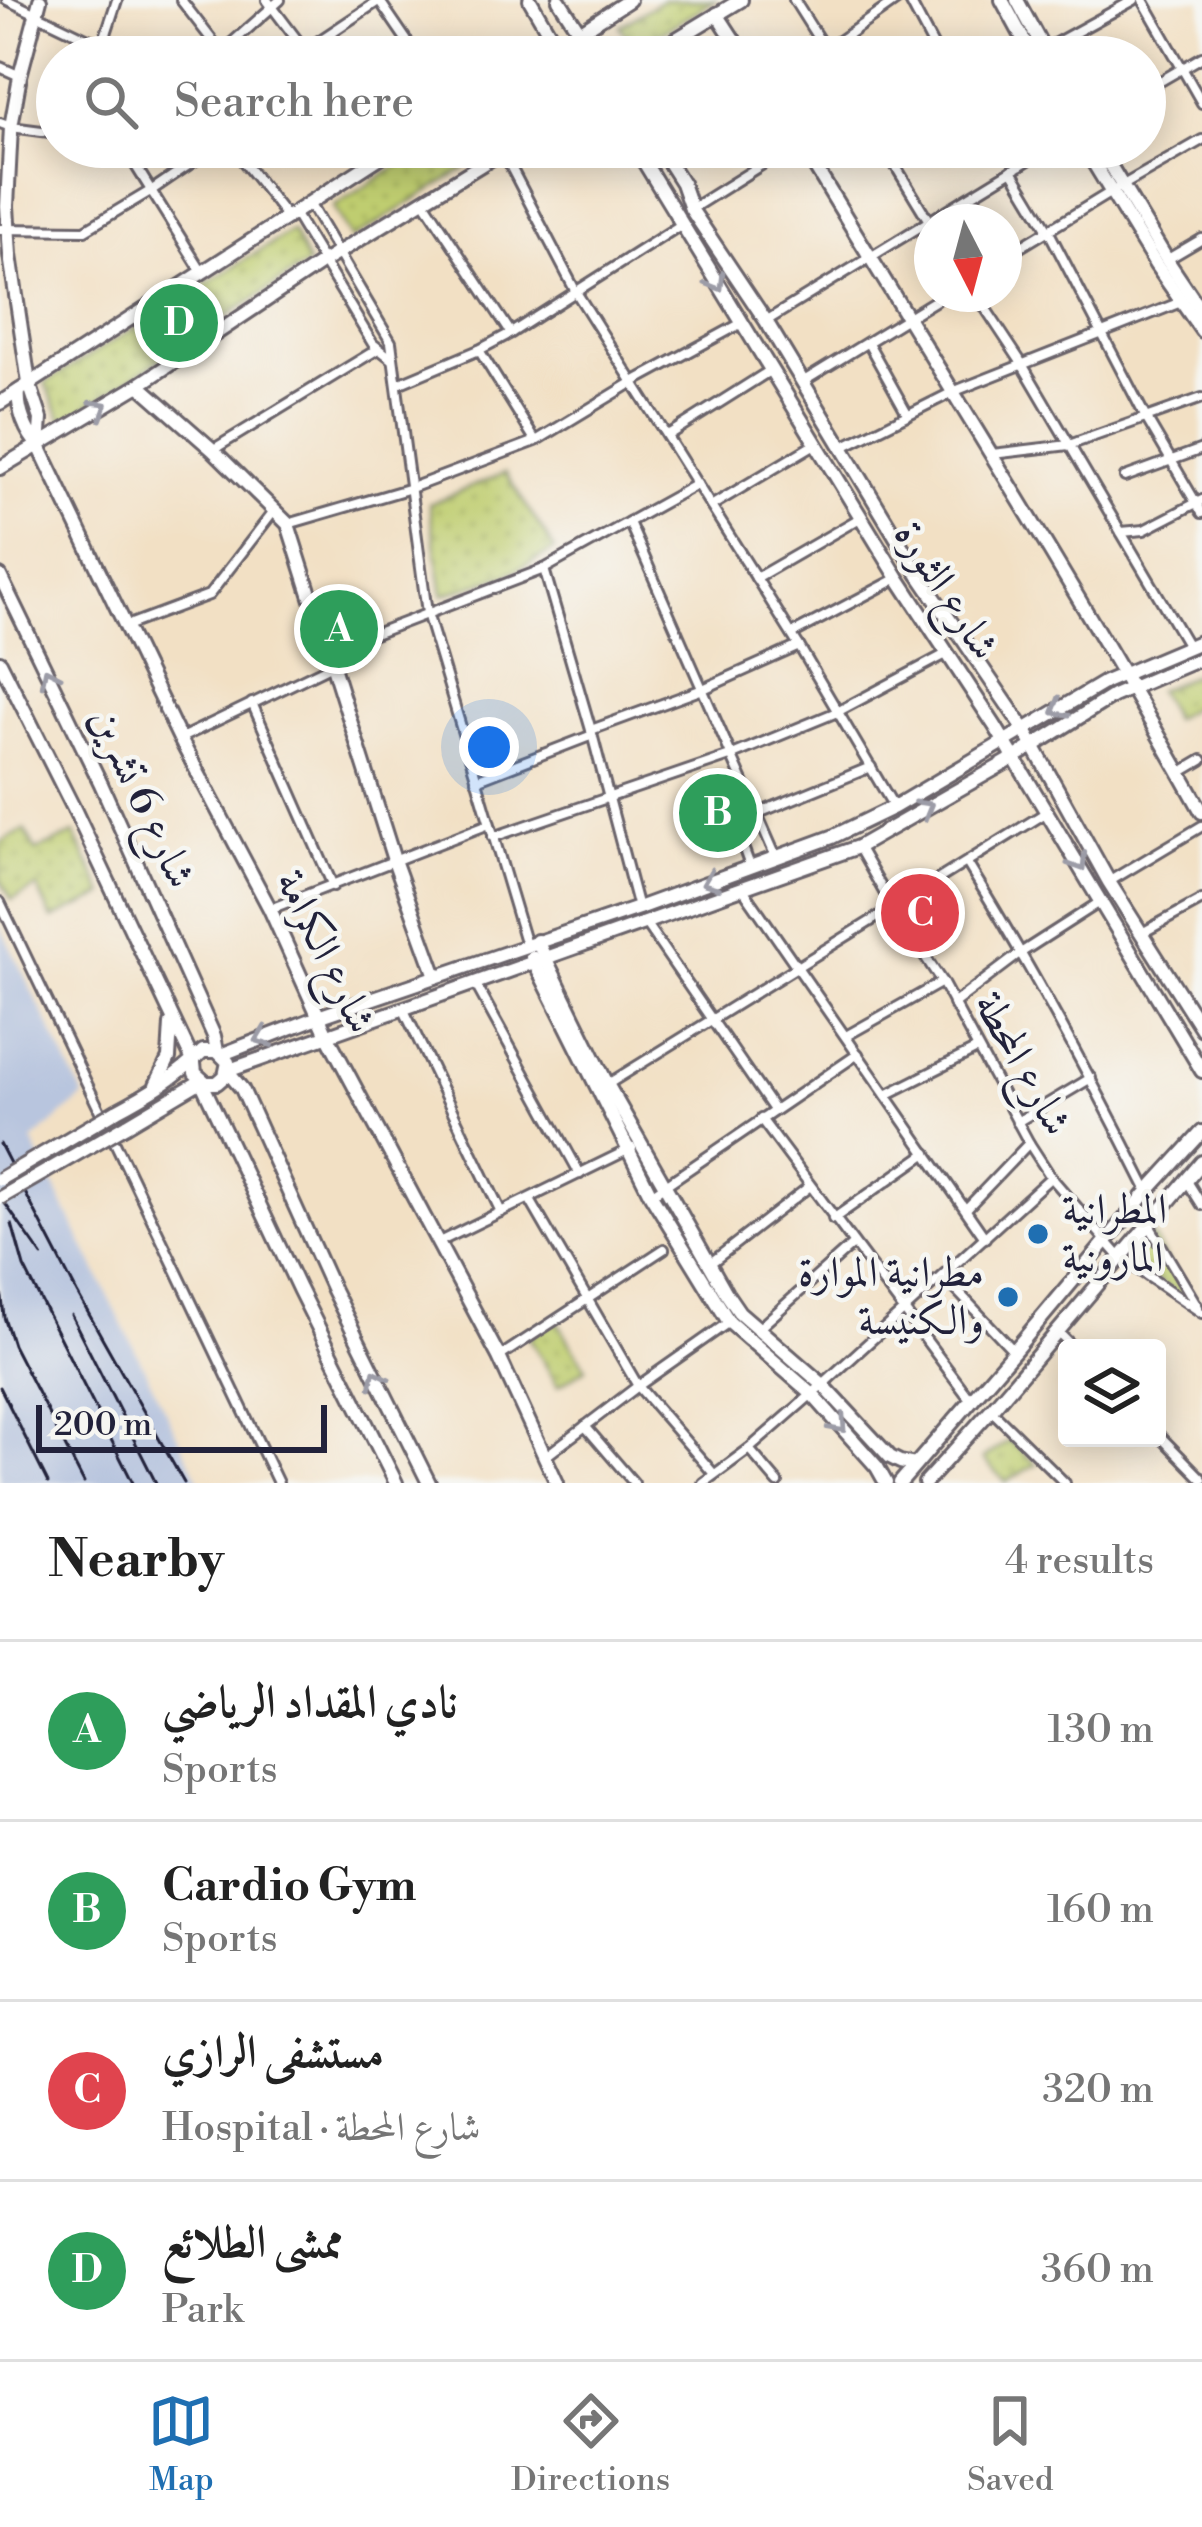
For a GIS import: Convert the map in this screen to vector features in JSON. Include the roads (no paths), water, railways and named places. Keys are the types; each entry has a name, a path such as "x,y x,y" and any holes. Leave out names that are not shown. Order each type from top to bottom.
{"main road":[{"path":"530,0 552,36"},
{"path":"559,0 586,36"},
{"path":"574,36 629,0"},
{"path":"681,36 741,0"},
{"path":"1002,0 1022,36"},
{"path":"1017,0 1033,36"},
{"name":"شارع الكرامة","path":"38,7 6,125 4,230 24,387 20,411 180,739 270,909 328,1035 499,1357 557,1483"},
{"path":"717,14 731,36"},
{"path":"0,403 356,168"},
{"path":"0,469 477,168"},
{"name":"شارع الثورة","path":"648,168 860,518 1004,740 1202,1071"},
{"name":"شارع الثورة","path":"672,168 692,209 766,321 919,575 1024,729 1109,882 1197,1011 1202,1029"},
{"path":"816,168 955,391 1202,812"},
{"path":"1100,168 1202,312"},
{"path":"1108,168 1202,332"},
{"path":"139,385 288,524 394,860 436,976"},
{"name":"شارع 6 تشرين","path":"0,576 101,784 220,1052"},
{"path":"0,1179 150,1093 194,1063 203,1051 220,1052 638,908 865,823 1124,673 1195,644"},
{"path":"0,1198 201,1081 217,1083 227,1071 858,847 1103,702 1202,658"},
{"name":"شارع 6 تشرين","path":"0,662 194,1063"},
{"path":"532,943 635,1147 665,1187 739,1312 890,1456 915,1465"},
{"path":"540,960 607,1084 651,1195 729,1322 817,1389 886,1483"},
{"path":"150,1093 169,1058 171,1017"},
{"path":"220,1052 228,1062 227,1071 242,1089 333,1290 429,1483"},
{"path":"194,1063 396,1483"},
{"path":"899,1483 1202,1132"},
{"path":"930,1481 1202,1162"}],"street":[{"path":"7,0 38,7 86,36"},
{"path":"105,36 117,0"},
{"path":"182,0 206,36"},
{"path":"331,36 380,0 404,36"},
{"path":"794,0 817,36"},
{"path":"850,36 897,0"},
{"path":"909,0 927,36"},
{"path":"1074,36 1134,0"},
{"path":"1143,0 1163,36"},
{"path":"238,36 272,2 296,36"},
{"path":"1166,41 1202,103"},
{"path":"1166,77 1202,57"},
{"path":"0,67 20,76"},
{"path":"6,125 36,130"},
{"path":"1166,161 1202,140"},
{"path":"138,168 202,272"},
{"path":"4,230 85,230 184,168"},
{"path":"250,168 291,215 378,350 392,359"},
{"path":"515,168 576,292 792,634 894,806"},
{"path":"692,209 757,168"},
{"path":"897,168 918,204"},
{"path":"960,204 1015,168"},
{"path":"1022,246 1153,168"},
{"path":"1012,170 1145,416 1200,505 1144,530 1120,532"},
{"path":"424,201 511,333"},
{"path":"309,203 389,337 427,613 493,837 532,943"},
{"path":"398,384 511,333 682,224"},
{"path":"766,321 914,232"},
{"path":"1166,260 1202,239"},
{"path":"842,448 955,391 1181,302"},
{"path":"803,382 918,312"},
{"path":"988,312 1120,532 1195,644"},
{"path":"288,524 411,488 536,441 742,323"},
{"path":"868,343 907,413"},
{"path":"213,450 378,350"},
{"path":"479,350 536,441"},
{"path":"668,435 771,370"},
{"path":"992,454 1069,446 1202,398"},
{"path":"711,506 815,445"},
{"path":"1125,477 1202,449"},
{"path":"180,739 330,658 427,613 544,569 698,484"},
{"path":"127,626 209,595 274,511"},
{"path":"756,578 860,518"},
{"path":"629,522 776,856"},
{"path":"544,569 638,908"},
{"path":"792,634 898,578"},
{"path":"476,780 799,646"},
{"path":"493,837 730,756 837,712 946,654"},
{"path":"252,704 333,886"},
{"path":"1180,773 1202,760"},
{"path":"756,814 871,767"},
{"path":"607,1084 1047,812"},
{"path":"731,814 750,866"},
{"path":"270,909 489,824"},
{"path":"1109,882 1202,826"},
{"name":"شارع المحطة","path":"858,847 942,982 1028,1144 1052,1178 1121,1258 1202,1313"},
{"path":"967,863 1022,952 1148,1191"},
{"path":"743,890 985,1238"},
{"path":"1142,933 1202,900"},
{"path":"953,1004 1102,901"},
{"path":"0,902 278,1483"},
{"path":"646,924 774,1110"},
{"path":"476,982 580,1174"},
{"path":"846,1036 942,982"},
{"path":"403,1008 501,1212"},
{"path":"886,1095 977,1048"},
{"path":"651,1195 858,1054"},
{"path":"1017,1122 1091,1078"},
{"path":"761,1119 970,1399"},
{"path":"966,1209 1028,1144"},
{"path":"440,1242 635,1147"},
{"path":"833,1219 927,1153"},
{"path":"703,1483 749,1449 1052,1178"},
{"path":"1186,1181 1202,1205"},
{"path":"708,1265 810,1186"},
{"path":"530,1200 638,1386 714,1474"},
{"path":"1134,1208 1202,1313"},
{"path":"757,1330 852,1245"},
{"path":"499,1357 664,1249"},
{"path":"944,1277 1014,1352"},
{"path":"545,1457 729,1322"},
{"path":"1057,1331 1065,1339"},
{"path":"992,1410 1064,1483"},
{"path":"585,1426 634,1483"},
{"path":"1166,1442 1202,1479"},
{"path":"749,1449 778,1483"}],"railway":[{"path":"0,1144 184,1483"},
{"path":"4,1202 42,1256"},
{"path":"12,1224 24,1267 133,1483"},
{"path":"0,1278 13,1345 84,1483"},
{"path":"71,1315 156,1483"},
{"path":"0,1387 48,1483"}],"place":[{"name":"ممشى الطلائع","path":"179,323"},
{"name":"نادي المقداد الرياضي","path":"339,629"},
{"name":"Cardio Gym","path":"718,813"},
{"name":"مستشفى الرازي","path":"920,913"},
{"name":"المطرانية المارونية","path":"1038,1234"},
{"name":"مطرانية الموارة والكنيسة","path":"1008,1297"}]}
